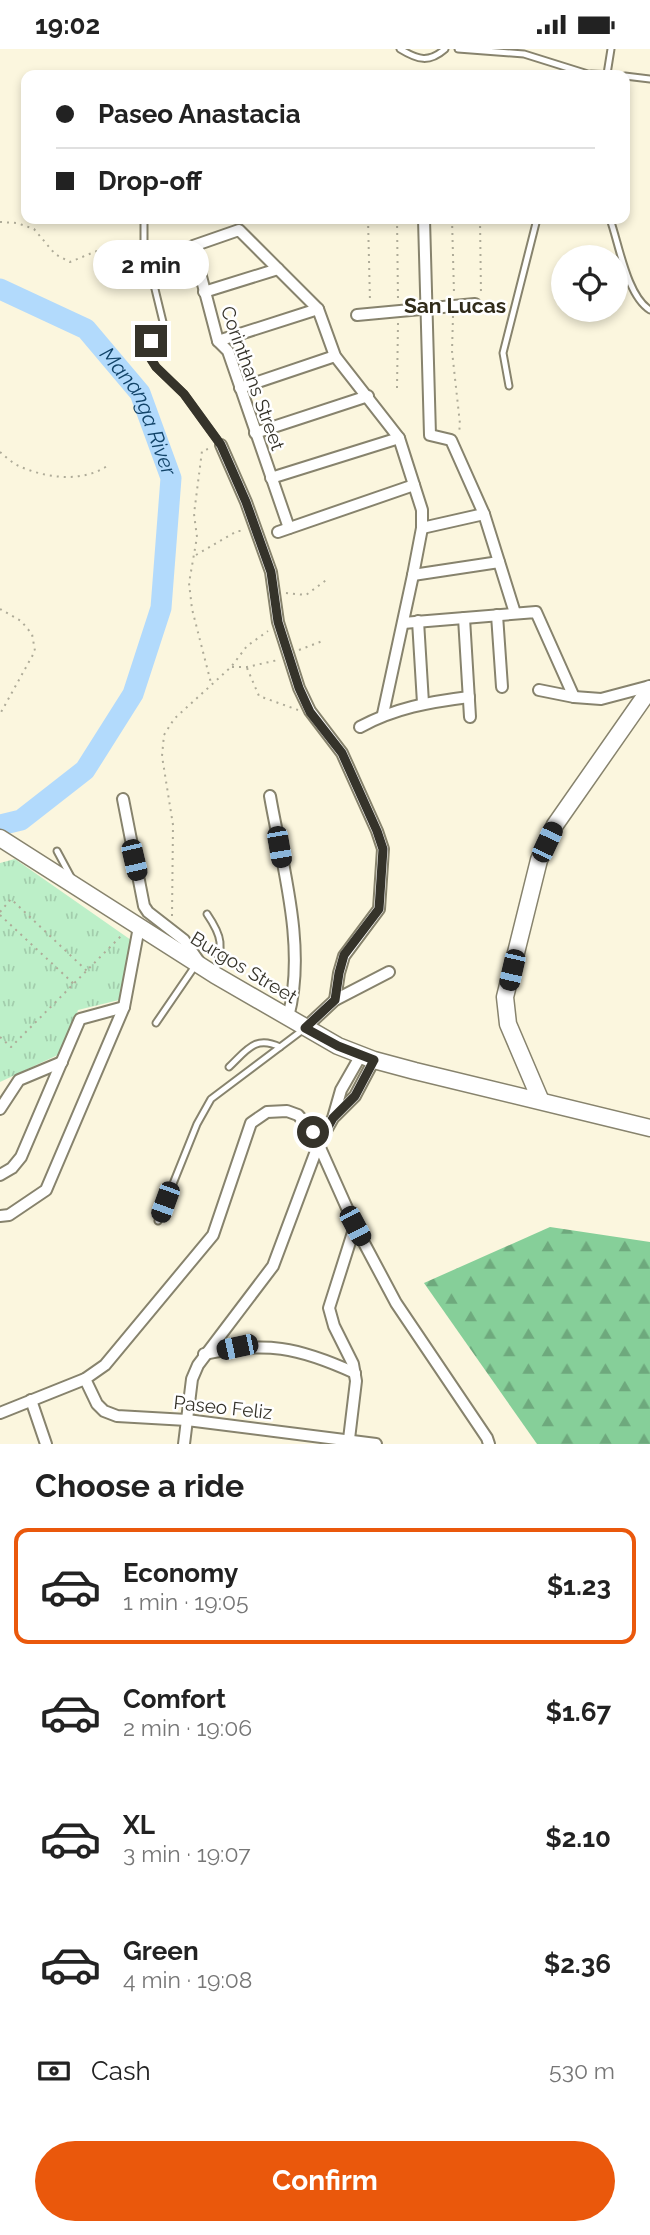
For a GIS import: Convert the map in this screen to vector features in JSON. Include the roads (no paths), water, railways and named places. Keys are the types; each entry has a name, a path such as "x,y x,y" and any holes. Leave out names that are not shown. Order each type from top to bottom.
{"street":[{"path":"424,224 429,435 450,439 484,514 515,613"},
{"name":"Corinthans Street","path":"278,269 239,230 192,246 218,341 228,351 289,528"},
{"path":"204,292 278,269 318,309 335,356 399,438 422,510 422,528 383,714"},
{"path":"357,315 475,304"},
{"path":"218,341 318,309"},
{"path":"240,388 335,356"},
{"path":"256,433 368,397"},
{"path":"271,478 399,438"},
{"path":"221,445 246,502 271,572 278,622 299,688 310,712 342,753 377,831 384,860 379,909 344,955 335,1000"},
{"path":"278,532 414,485"},
{"path":"422,528 484,514"},
{"path":"414,575 499,562"},
{"path":"403,623 536,612 575,697"},
{"path":"497,615 502,687"},
{"path":"464,618 470,717"},
{"path":"418,621 423,703"},
{"path":"539,689 575,697 601,699 650,688"},
{"path":"540,1099 508,1024 505,997 537,869 555,825 650,688"},
{"path":"360,727 383,714 423,703 469,697"},
{"path":"270,796 292,924 295,973 288,1017"},
{"path":"123,799 144,906 191,948 204,968"},
{"name":"Burgos Street","path":"0,838 204,968 338,1046 367,1057 650,1128"},
{"path":"0,1216 9,1215 46,1190 124,1006 139,927"},
{"path":"305,1028 335,1000 389,972"},
{"path":"0,1175 12,1168 22,1157 80,1019 124,1006"},
{"path":"184,1444 192,1380 204,1354 273,1266 319,1143 333,1118 355,1096 367,1057"},
{"path":"0,1109 19,1080 62,1062"},
{"path":"0,1413 85,1379 105,1365 213,1235 251,1123 267,1112 287,1111 304,1120 319,1143 355,1226 396,1303 489,1444"},
{"path":"349,1439 355,1373 329,1308 355,1226"},
{"path":"204,1354 237,1347 279,1347 319,1357 355,1373"},
{"name":"Paseo Feliz","path":"85,1379 97,1404 104,1411 117,1416 187,1420 376,1444"},
{"path":"31,1400 46,1444"}],"lane":[{"path":"400,49 427,59 435,58 445,49"},
{"path":"458,49 524,54 578,70"},
{"path":"608,70 611,49"},
{"path":"630,77 650,79"},
{"path":"144,224 144,244 164,326 154,333 149,356 156,367 184,394 221,445"},
{"path":"509,386 503,353 536,224"},
{"path":"612,224 633,291 650,310"},
{"path":"57,851 78,889"},
{"path":"156,1023 222,944 207,914"},
{"path":"158,1221 197,1123 211,1099 305,1028"},
{"path":"229,1067 254,1044 268,1041 280,1047"}],"waterway":[{"name":"Mananga River","path":"0,289 86,329 140,393 171,478 161,608 133,694 85,770 21,820 0,825"}],"district":[{"name":"San Lucas","path":"455,306"}]}
